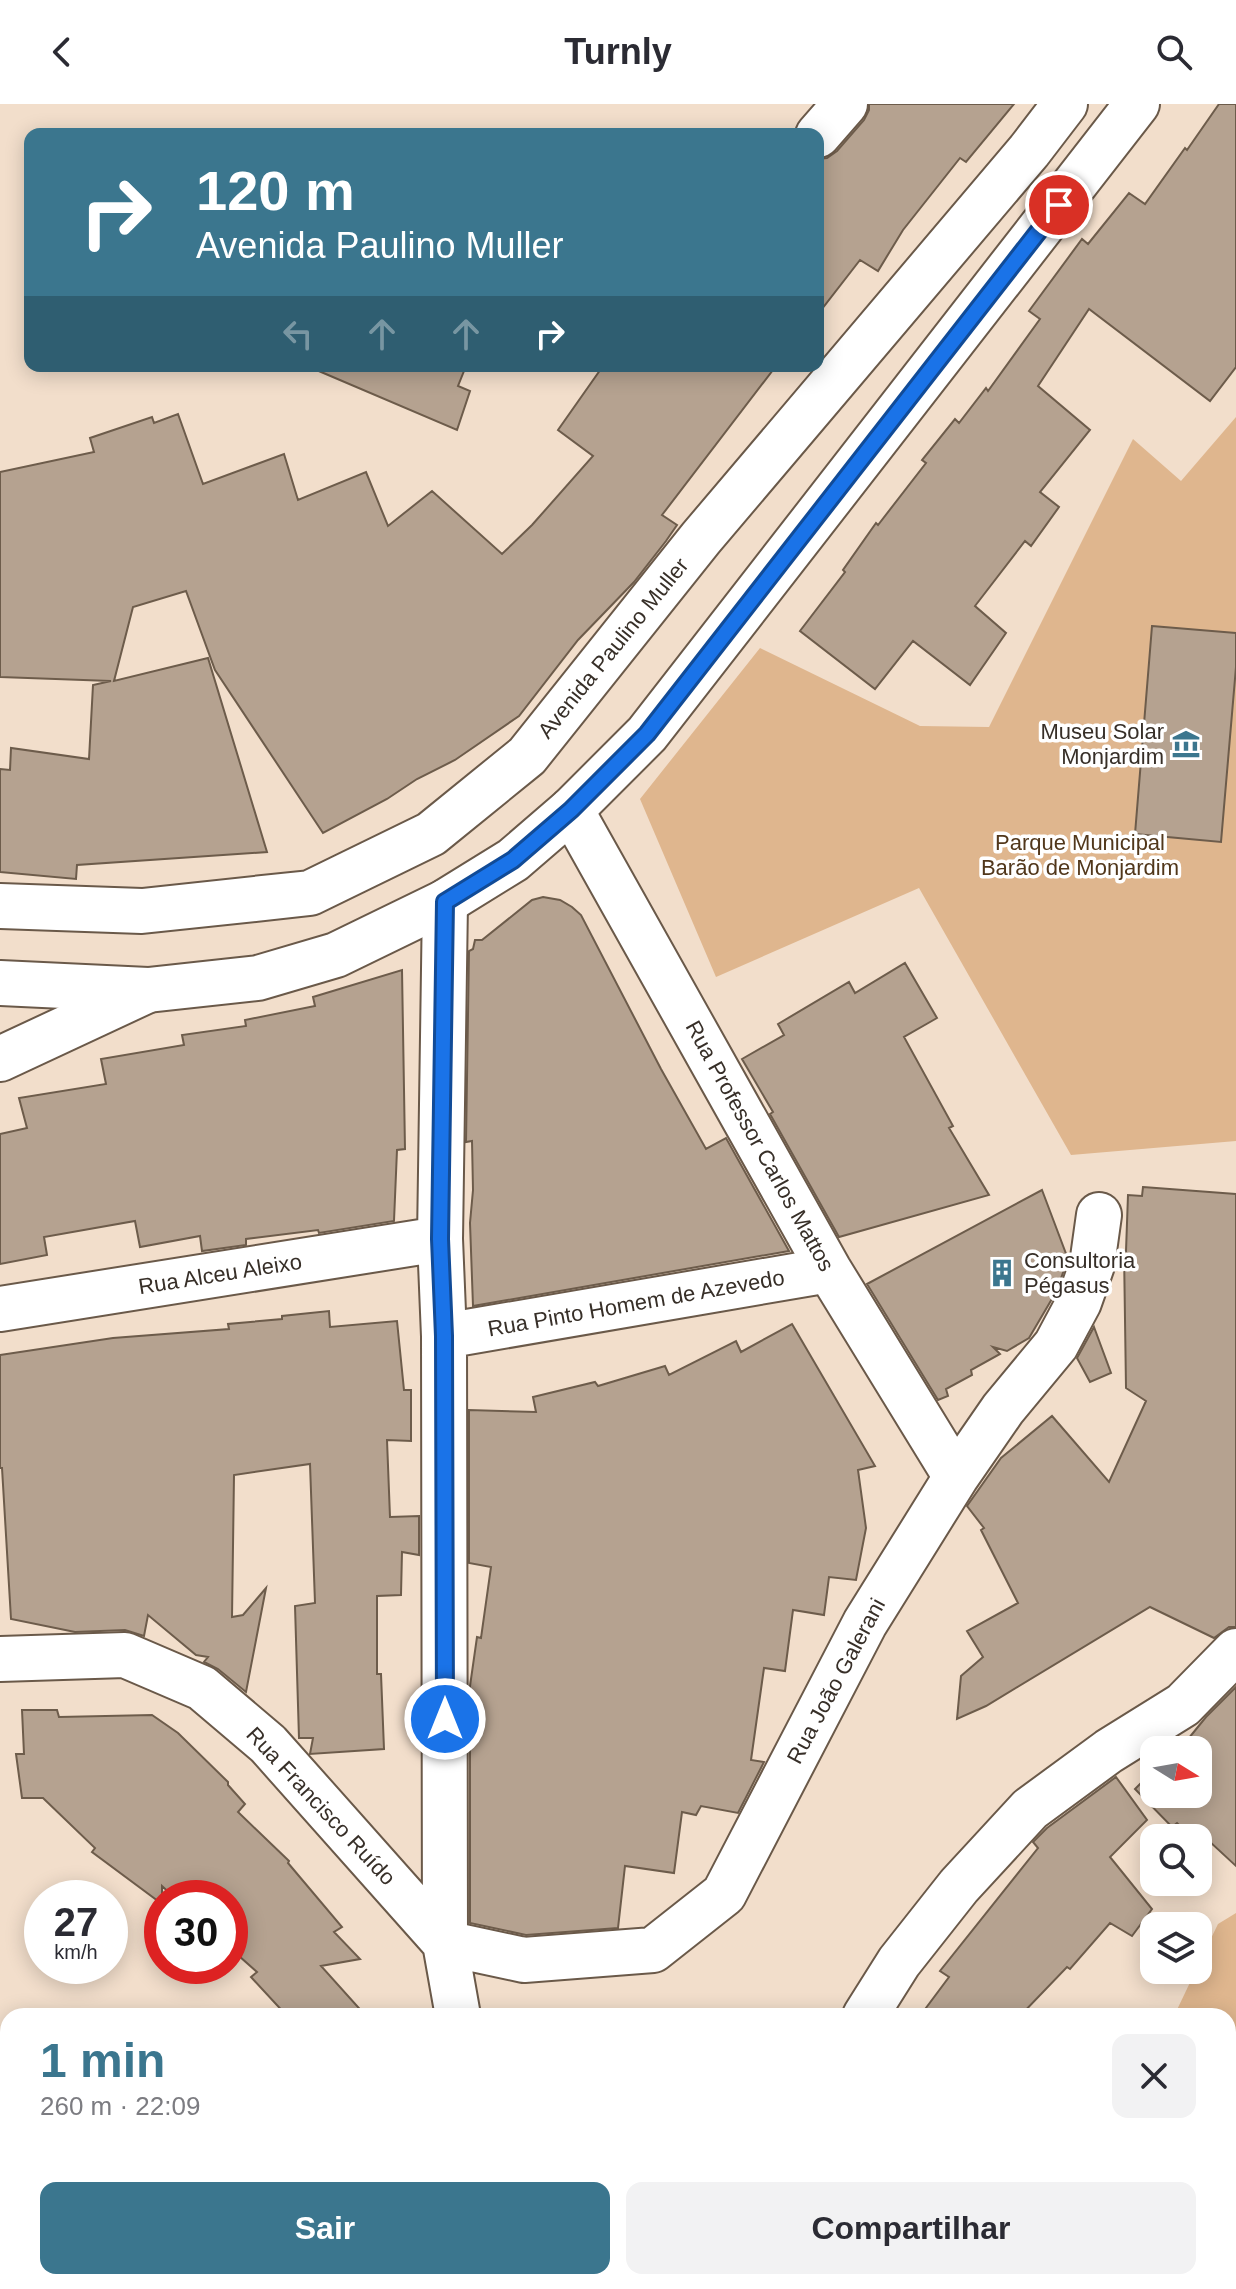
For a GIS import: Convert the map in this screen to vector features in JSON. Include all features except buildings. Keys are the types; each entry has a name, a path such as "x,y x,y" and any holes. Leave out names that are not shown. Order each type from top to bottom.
{"street":[{"path":"824,128 845,104"},
{"name":"Avenida Paulino Muller","path":"0,906 142,911 310,893 431,834 527,756 701,538 1029,151 1065,104"},
{"path":"0,983 148,990 258,978 336,955 445,902 513,860 571,810 647,734 1137,104"},
{"name":"Rua Professor Carlos Mattos","path":"571,810 829,1270 956,1477"},
{"path":"445,902 440,1239 444,1336 445,1943 457,2008"},
{"path":"0,1059 148,990"},
{"name":"Rua João Galerani","path":"445,1943 524,1960 653,1950 724,1894 865,1623 956,1477 1003,1409 1056,1345 1079,1302 1092,1265 1099,1215"},
{"name":"Rua Alceu Aleixo","path":"0,1309 440,1239"},
{"name":"Rua Pinto Homem de Azevedo","path":"444,1336 829,1270"},
{"path":"870,2008 899,1962 959,1886 1030,1809 1109,1751 1183,1705 1236,1651"},
{"name":"Rua Francisco Ruído","path":"0,1659 125,1655 202,1688 268,1744 445,1943"}],"green space":[{"name":"Parque Municipal Barão de Monjardim","path":"1236,417 1236,1141 1071,1155 919,888 716,977 640,799 760,648 920,726 989,727 1133,439 1181,481"},
{"path":"1236,1913 1236,2008 1178,2008 1189,1984 1212,1984 1212,1936 1218,1924"}],"place":[{"name":"Museu Solar Monjardim","path":"1186,744"},
{"name":"Consultoria Pégasus","path":"1002,1273"}],"route":[{"path":"445,1719 444,1336 440,1239 445,902 513,860 571,810 647,734 1059,205"}]}
